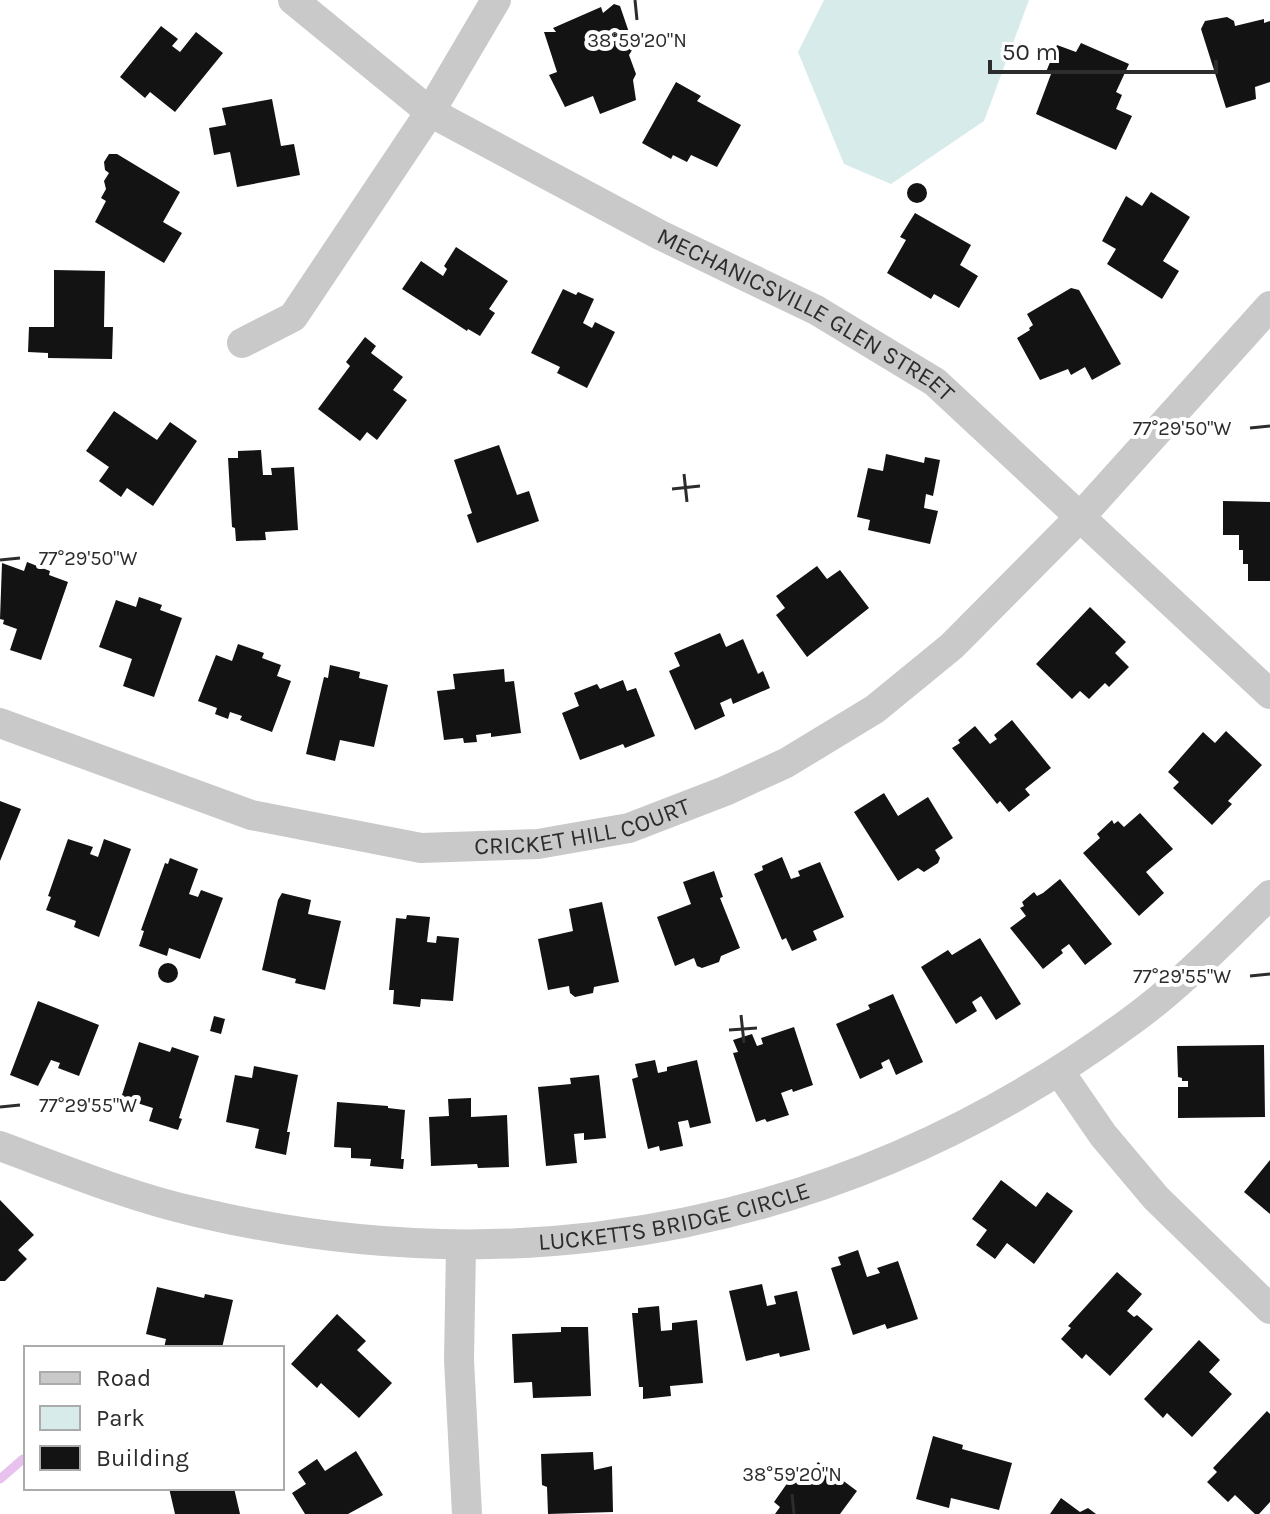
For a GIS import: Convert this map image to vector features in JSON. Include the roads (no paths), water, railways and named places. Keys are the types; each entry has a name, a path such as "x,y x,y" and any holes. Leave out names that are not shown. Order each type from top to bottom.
{"street":[{"name":"MECHANICSVILLE GLEN STREET","path":"293,0 430,112 660,235 816,310 935,382 1270,694"},
{"path":"242,343 293,317 430,112 496,0"},
{"name":"CRICKET HILL COURT","path":"0,723 251,815 421,848 538,844 629,828 725,791 786,763 875,709 952,646 1081,516 1270,306"},
{"name":"LUCKETTS BRIDGE CIRCLE","path":"0,1146 101,1184 195,1212 277,1229 367,1241 461,1247 631,1233 725,1214 798,1194 888,1161 974,1121 1059,1071 1134,1019 1206,958 1270,895"},
{"path":"1059,1071 1103,1135 1156,1198 1270,1309"},
{"path":"461,1247 459,1360 467,1514"}],"waterway":[{"path":"0,1479 23,1459"}]}
